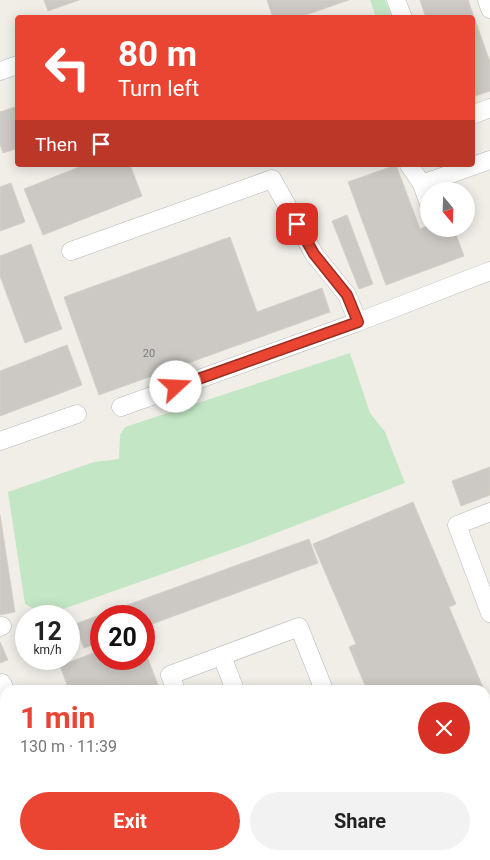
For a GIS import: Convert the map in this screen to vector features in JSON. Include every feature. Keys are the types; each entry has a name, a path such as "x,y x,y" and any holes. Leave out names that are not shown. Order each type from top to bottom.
{"lane":[{"path":"396,0 401,15"},
{"path":"487,0 490,9"},
{"path":"0,71 15,66"},
{"path":"475,114 490,108"},
{"path":"475,165 490,160"},
{"path":"410,167 421,182"},
{"path":"428,182 470,167"},
{"path":"71,251 272,179 314,254 347,295 358,322"},
{"path":"121,407 358,322 490,271"},
{"path":"0,441 77,414"},
{"path":"490,512 457,525 490,613"},
{"path":"174,685 170,675 299,627 322,685"},
{"path":"222,656 233,685"}],"green space":[{"path":"370,0 385,0 391,15 375,15"},
{"path":"350,353 370,413 385,432 405,483 253,542 74,605 25,604 8,492 94,462 119,459 120,435 125,427"}],"building":[{"path":"44,0 79,0 48,11"},
{"path":"267,0 349,0 306,15 272,15"},
{"path":"420,0 468,0 473,15 425,15"},
{"path":"475,20 490,62 490,91 475,96"},
{"path":"15,107 15,149 3,153 0,144 0,112"},
{"path":"79,167 131,167 142,196 43,235 24,189"},
{"path":"390,167 397,167 420,229 420,238 457,238 464,256 386,285 348,182"},
{"path":"11,183 25,222 0,231 0,187"},
{"path":"347,215 373,284 359,289 332,221"},
{"path":"230,237 257,312 322,288 330,312 99,395 64,297"},
{"path":"31,244 62,329 25,343 0,276 0,256"},
{"path":"67,345 82,385 0,416 0,371"},
{"path":"490,467 490,495 461,506 452,481"},
{"path":"413,502 456,604 449,607 482,685 365,685 349,647 356,644 313,544"},
{"path":"0,515 15,612 0,615"},
{"path":"309,539 318,563 155,623 155,605 127,605"},
{"path":"90,619 90,646 84,648 80,637 80,622"},
{"path":"0,642 8,660 0,663"},
{"path":"90,654 90,670 152,670 158,685 67,685 62,670 80,670 80,658"}],"route":[{"path":"176,387 358,322 347,295 314,254 297,224"}]}
